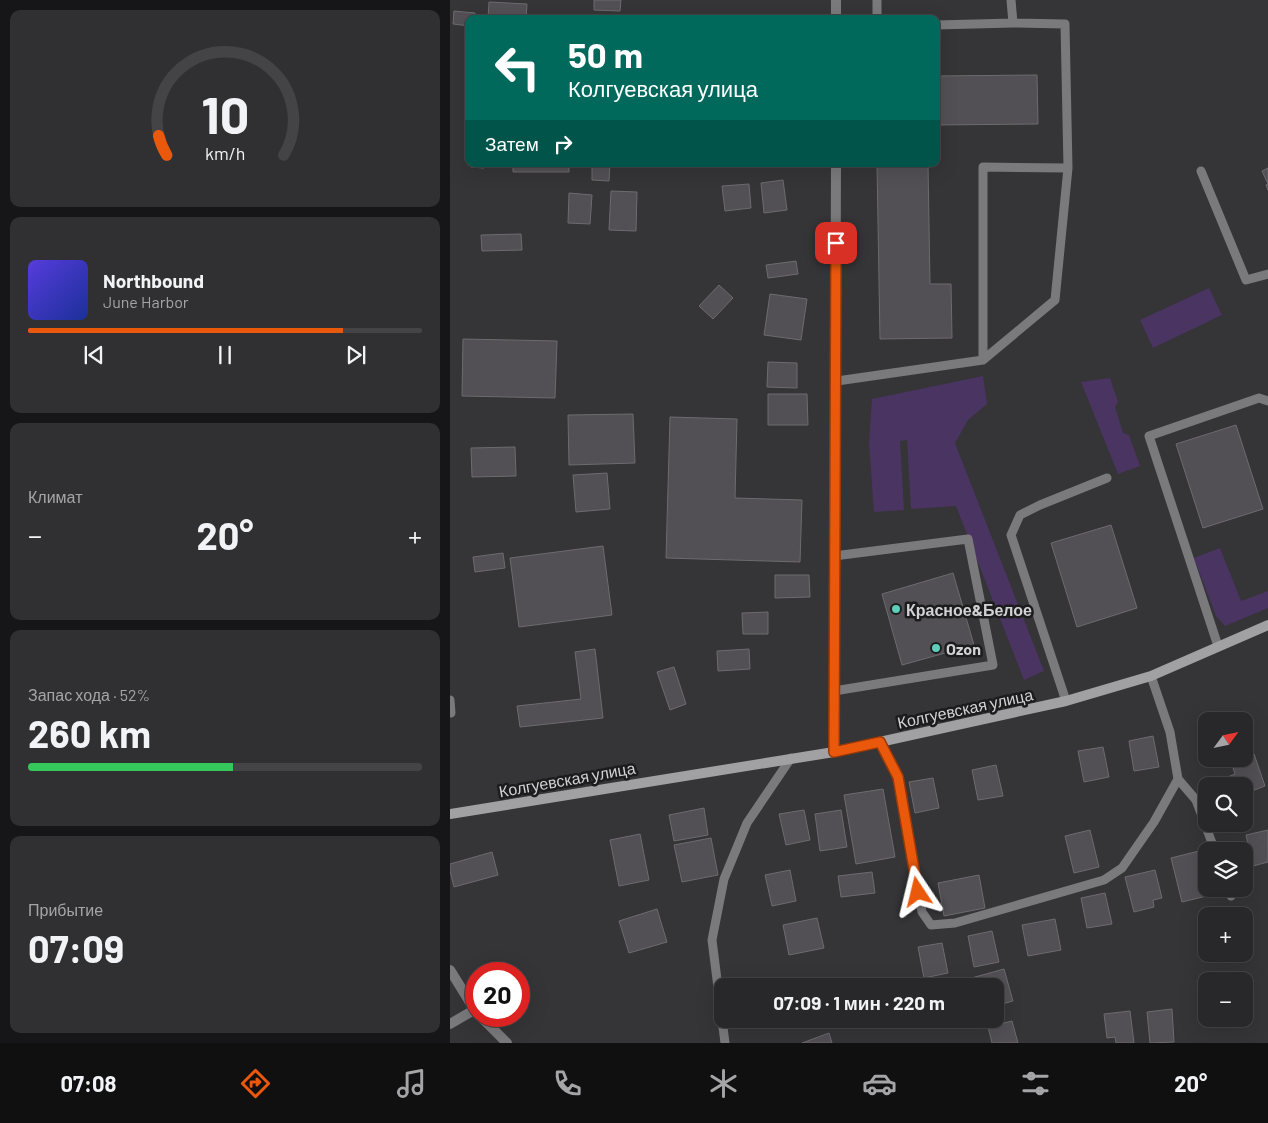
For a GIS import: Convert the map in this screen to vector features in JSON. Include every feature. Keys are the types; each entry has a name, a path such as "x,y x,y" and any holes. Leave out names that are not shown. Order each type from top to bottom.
{"street":[{"path":"836,0 836,15"},
{"path":"834,752 836,167"},
{"name":"Колгуевская улица","path":"450,814 834,752 1066,701 1151,676 1268,625"},
{"path":"450,970 465,994"},
{"path":"450,1024 465,1018"},
{"path":"491,1027 507,1043"}],"lane":[{"path":"877,0 878,15"},
{"path":"1011,0 1013,23"},
{"path":"836,381 983,360 1055,300 1068,168 1065,24 940,24"},
{"path":"983,360 982,167 1068,168"},
{"path":"1201,171 1246,280 1268,274"},
{"path":"1218,646 1149,436 1259,398 1268,401"},
{"path":"1066,701 1011,535 1020,515 1107,478"},
{"path":"834,556 968,539 993,664 834,691"},
{"path":"1151,676 1170,732 1178,778 1196,800 1212,842"},
{"path":"450,700 451,713"},
{"path":"880,742 898,777 922,912 931,925 955,923 1104,880 1122,868 1154,822 1178,778"},
{"path":"725,1043 712,940 724,879 747,823 791,758"}],"shaded area":[{"path":"1209,288 1222,315 1153,348 1140,320"},
{"path":"983,376 987,404 968,420 955,443 1044,671 1024,680 956,506 911,509 907,440 900,441 904,510 874,512 869,443 872,399"},
{"path":"1110,378 1118,402 1115,407 1123,433 1129,435 1140,466 1118,474 1081,382"},
{"path":"1220,548 1241,601 1268,591 1268,608 1225,626 1216,616 1194,558"}],"building":[{"path":"594,0 621,0 620,11 594,10"},
{"path":"489,2 527,4 526,15 488,15"},
{"path":"454,11 475,13 475,15 465,15 465,26 453,24"},
{"path":"1037,75 1038,124 940,125 940,76"},
{"path":"513,167 569,167 569,172 513,172"},
{"path":"592,167 610,167 609,181 592,180"},
{"path":"877,167 928,167 930,284 951,284 952,338 880,339"},
{"path":"1268,168 1268,184 1262,171"},
{"path":"783,180 787,210 764,213 761,183"},
{"path":"749,184 751,208 725,211 722,186"},
{"path":"611,191 637,192 636,231 609,230"},
{"path":"569,193 592,195 590,224 568,223"},
{"path":"521,234 522,250 482,251 481,235"},
{"path":"796,261 798,274 768,278 766,265"},
{"path":"719,285 733,298 713,319 699,306"},
{"path":"770,294 807,299 801,340 764,335"},
{"path":"463,339 557,341 555,398 462,396"},
{"path":"768,362 797,363 797,388 767,387"},
{"path":"768,394 807,394 808,425 768,425"},
{"path":"633,414 635,463 569,465 568,415"},
{"path":"670,417 737,419 735,498 802,500 800,562 666,558"},
{"path":"1236,425 1263,509 1203,528 1176,444"},
{"path":"515,447 516,476 472,477 471,448"},
{"path":"607,473 610,509 576,512 573,475"},
{"path":"1111,525 1137,608 1077,627 1051,543"},
{"path":"603,546 612,615 519,627 510,558"},
{"path":"503,553 505,568 475,572 473,557"},
{"path":"953,573 974,645 902,665 882,594"},
{"path":"775,575 809,575 810,597 775,598"},
{"path":"768,612 768,634 743,634 742,613"},
{"path":"595,649 603,718 520,727 517,706 581,699 575,652"},
{"path":"749,649 750,669 718,671 717,651"},
{"path":"674,667 686,704 670,710 657,672"},
{"path":"1153,736 1159,767 1134,771 1129,741"},
{"path":"1103,747 1109,777 1084,782 1078,751"},
{"path":"1253,754 1265,786 1253,791 1253,777 1228,777 1235,774 1233,768 1252,768"},
{"path":"996,765 1003,796 978,800 972,770"},
{"path":"933,778 939,808 915,813 909,782"},
{"path":"883,789 895,857 856,864 844,795"},
{"path":"704,808 708,835 674,841 669,815"},
{"path":"804,810 810,840 786,845 779,814"},
{"path":"841,810 847,847 820,851 815,814"},
{"path":"1090,830 1099,867 1074,873 1065,836"},
{"path":"1268,830 1268,862 1253,866 1253,842 1248,842 1246,835"},
{"path":"640,834 649,880 619,886 610,840"},
{"path":"711,838 718,875 682,882 674,845"},
{"path":"1198,851 1198,897 1203,897 1182,902 1171,858"},
{"path":"492,852 498,875 454,887 450,864"},
{"path":"790,870 796,901 772,906 765,875"},
{"path":"1155,870 1162,898 1153,900 1154,907 1134,912 1125,877"},
{"path":"872,872 875,893 841,897 838,876"},
{"path":"979,875 985,908 944,916 938,883"},
{"path":"1105,893 1112,924 1087,928 1081,898"},
{"path":"657,909 667,942 629,953 619,921"},
{"path":"817,918 824,948 789,955 783,925"},
{"path":"1055,919 1061,950 1028,956 1022,925"},
{"path":"992,931 999,962 974,967 968,936"},
{"path":"942,943 948,973 924,978 918,947"},
{"path":"1004,969 1013,1001 1004,1004 1004,978 972,978"},
{"path":"1172,1009 1174,1042 1150,1043 1147,1012"},
{"path":"1130,1011 1134,1043 1116,1043 1115,1037 1107,1038 1104,1014"},
{"path":"1012,1021 1018,1043 992,1043 988,1028 1004,1028 1004,1023"},
{"path":"829,1033 832,1043 802,1043"}],"place":[{"name":"Красное&Белое","path":"896,609"},
{"name":"Ozon","path":"936,648"}],"route":[{"path":"836,243 834,752 880,742 898,777 918,892"}]}
